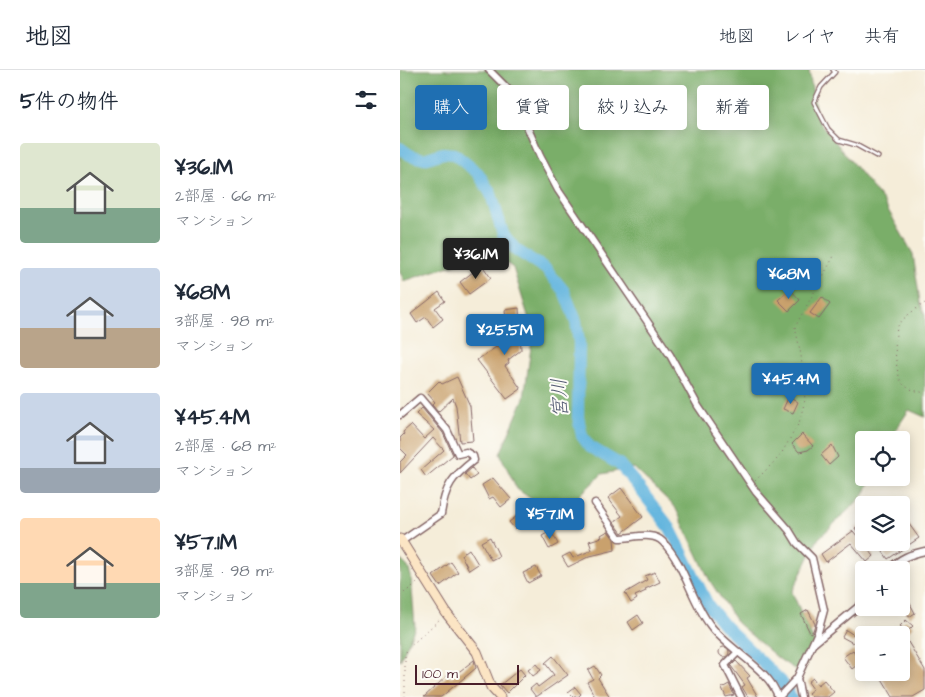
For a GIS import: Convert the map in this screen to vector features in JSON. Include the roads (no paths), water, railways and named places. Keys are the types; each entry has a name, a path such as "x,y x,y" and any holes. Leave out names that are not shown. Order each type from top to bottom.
{"street":[{"path":"488,70 506,86 558,190 650,324 698,406 751,485 789,530 797,543 812,558 824,610 812,645 796,679 779,696 760,669 737,653 711,626 680,567 663,542 654,536 619,538 595,503"},
{"path":"400,415 420,398 447,430 458,454 466,452 474,456 474,460 457,474 446,488 441,514 401,540 447,614 477,652 491,687 500,697"},
{"path":"898,561 912,553 925,551"},
{"path":"812,645 855,610"},
{"path":"737,653 725,665 741,697"},
{"path":"796,679 801,697"}],"lane":[{"path":"833,70 835,72 821,87 814,102 828,130 839,140 856,145 878,157"}],"waterway":[{"name":"宮川","path":"400,148 410,155 424,159 443,153 454,154 478,173 491,194 503,234 516,250 546,269 564,291 576,321 579,343 578,417 582,436 590,447 619,464 636,484 670,528 708,605 725,626 781,681 791,697"}]}
